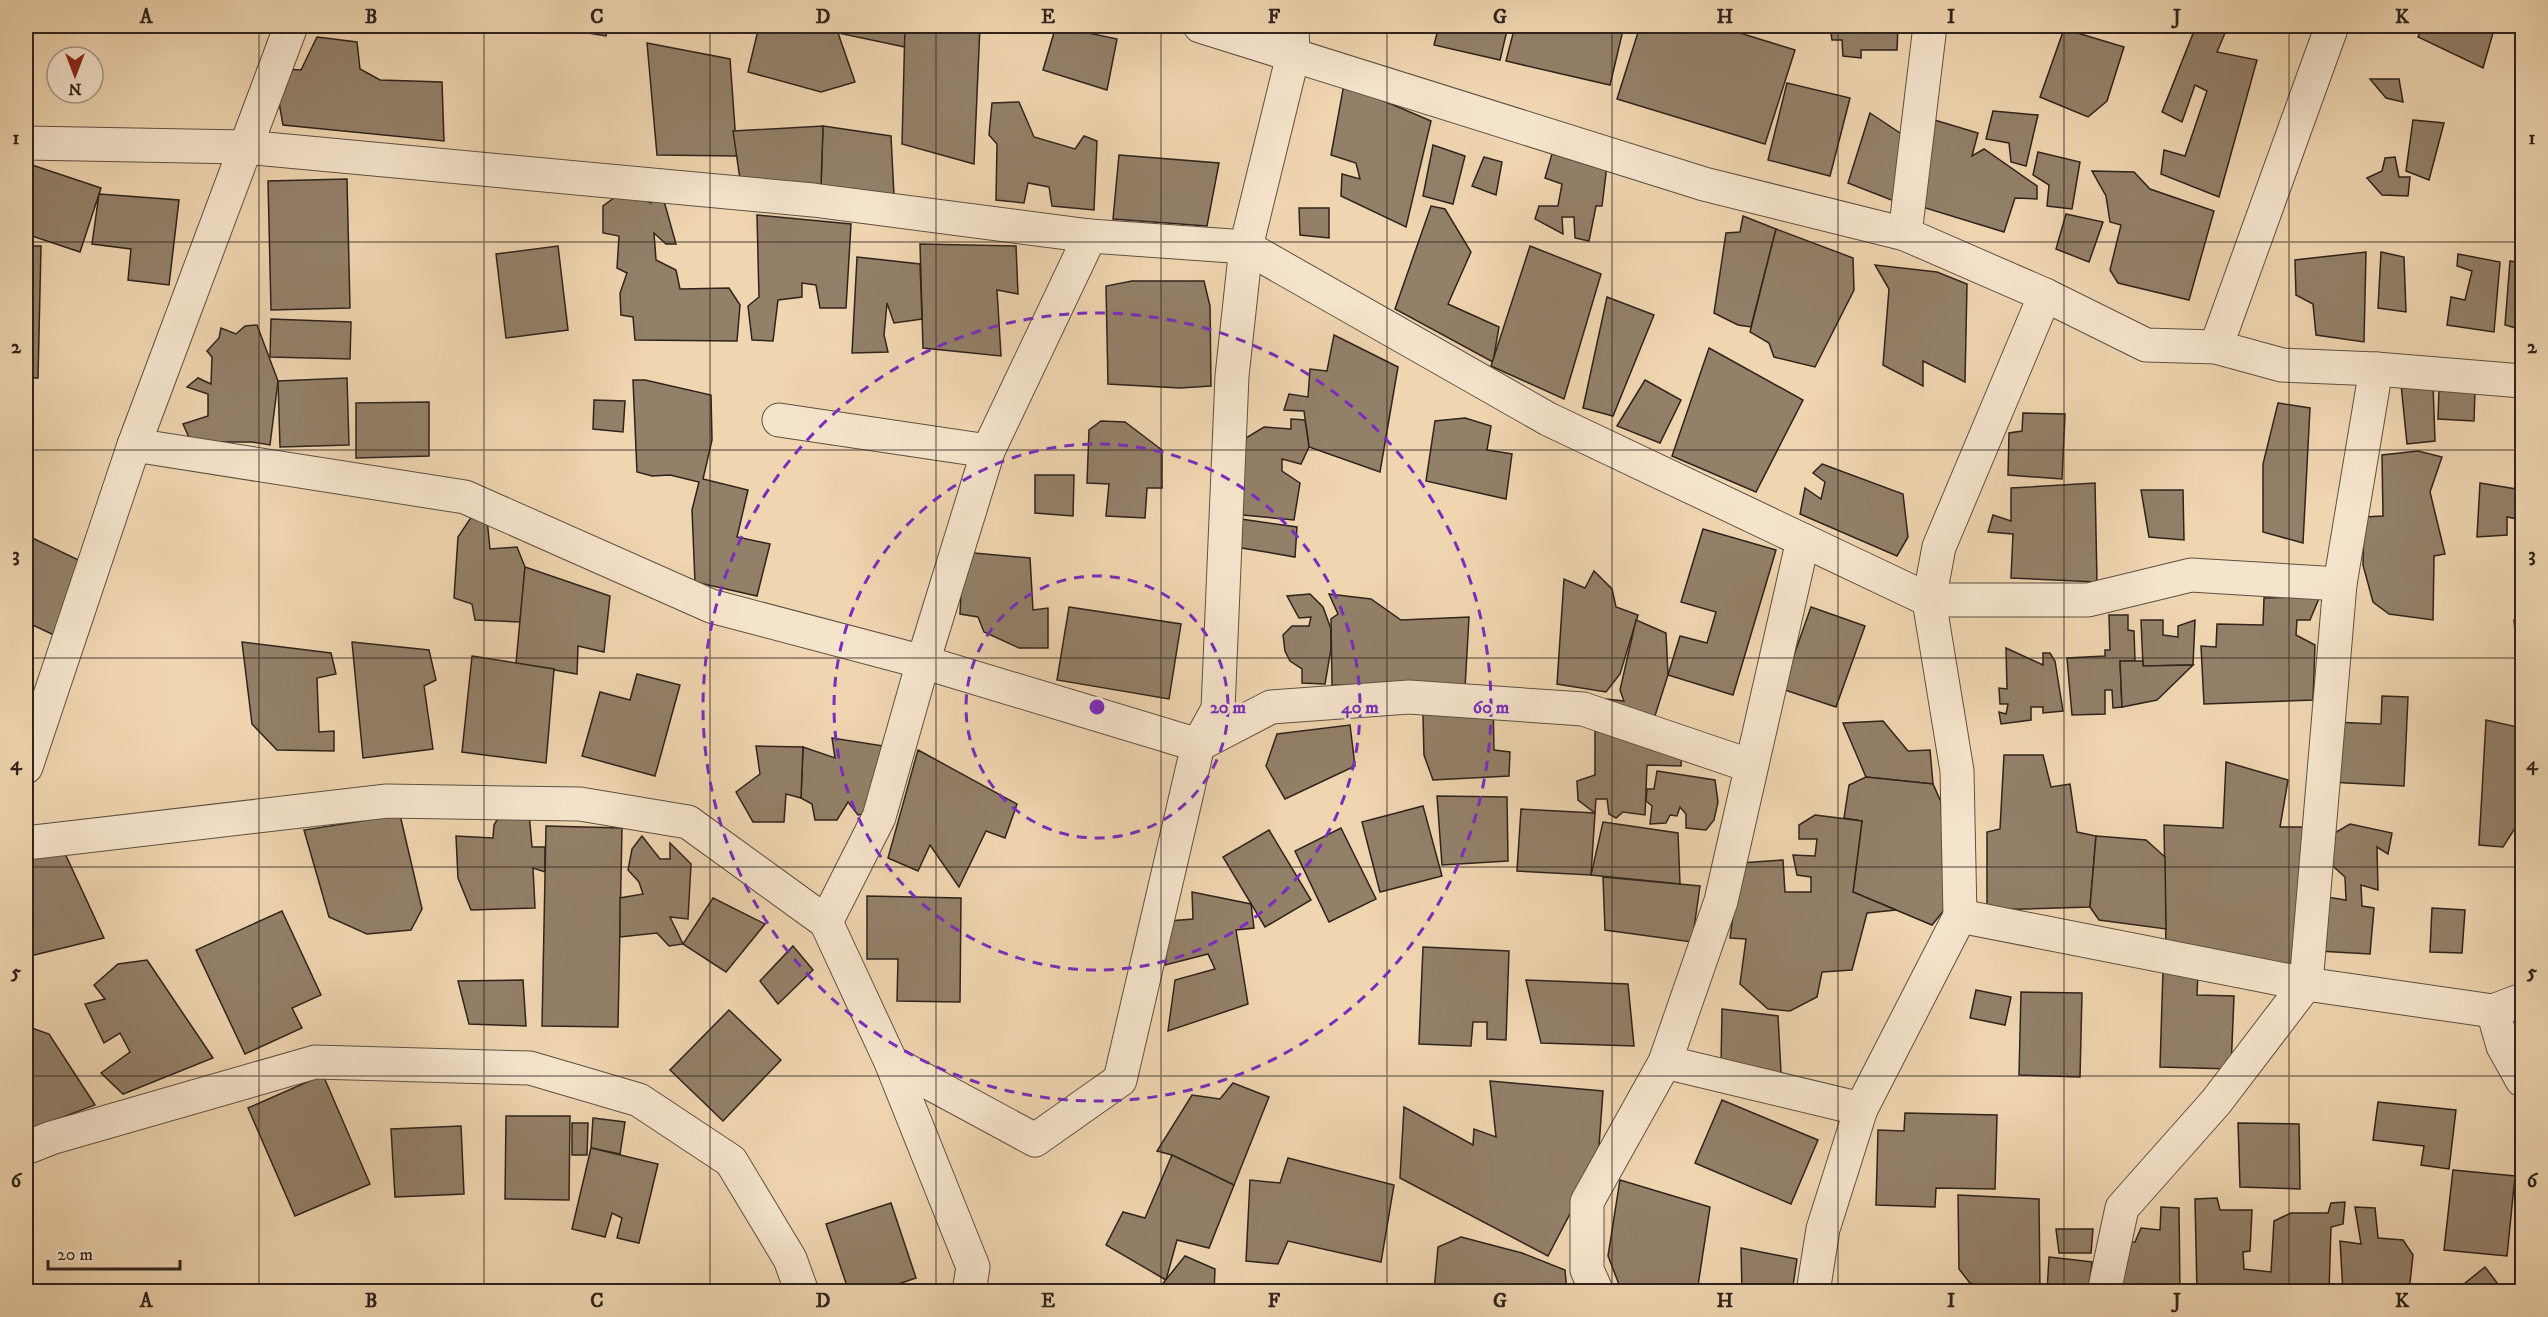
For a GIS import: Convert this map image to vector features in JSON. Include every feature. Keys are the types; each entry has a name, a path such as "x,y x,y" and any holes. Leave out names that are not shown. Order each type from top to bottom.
{"street":[{"path":"26,767 134,445 291,26"},
{"path":"1200,26 1292,40 1704,184 1905,234 2045,295 2146,345 2216,347 2282,365 2376,369 2523,381"},
{"path":"1905,234 1930,26"},
{"path":"2216,347 2332,26"},
{"path":"891,1062 1035,1140 1120,1080 1198,745 1218,709 1232,376 1246,247 1292,40"},
{"path":"26,143 244,147 813,200 1090,236 1246,247 1548,418 1929,600 2088,600 2191,574 2340,584"},
{"path":"826,922 879,817 922,662 988,451 1090,236"},
{"path":"1813,1292 1823,1229 1861,1109 1960,916 1957,771 1929,600 1938,547 2045,295"},
{"path":"2104,1292 2122,1208 2216,1102 2306,984 2340,584 2376,369"},
{"path":"779,420 988,451"},
{"path":"134,445 465,497 711,606 922,662 1198,745 1271,706 1409,697 1583,709 1751,766"},
{"path":"1597,1292 1587,1270 1587,1202 1665,1062 1721,901 1803,540"},
{"path":"26,843 387,801 580,804 688,822 826,922 891,1062 972,1267 969,1292"},
{"path":"1960,916 2306,984 2508,1005 2503,1046 2523,1080"},
{"path":"26,1148 51,1138 315,1062 530,1068 639,1100 731,1161 790,1259 802,1292"},
{"path":"1665,1062 1861,1109"}],"building":[{"path":"543,26 608,26 606,36"},
{"path":"759,26 799,26 838,33 855,82 821,92 748,72"},
{"path":"839,26 905,26 905,47 838,33"},
{"path":"905,26 980,26 974,164 902,144"},
{"path":"1056,26 1117,39 1107,90 1043,70"},
{"path":"1439,26 1508,26 1500,60 1434,45"},
{"path":"1515,26 1624,26 1610,85 1506,61"},
{"path":"1640,26 1717,26 1795,50 1765,144 1617,99"},
{"path":"1830,26 1898,26 1897,50 1861,50 1861,58 1843,56 1842,40 1832,40"},
{"path":"2196,26 2228,26 2217,52 2257,60 2219,197 2161,174 2164,150 2185,156 2207,91 2195,85 2182,122 2162,112"},
{"path":"2423,26 2495,26 2483,68 2418,37"},
{"path":"2064,29 2124,47 2107,101 2088,117 2040,97"},
{"path":"317,37 357,42 360,69 380,80 442,82 444,141 283,125 275,80 284,69 301,70"},
{"path":"647,43 730,59 737,156 657,155"},
{"path":"2370,79 2399,79 2403,102 2386,98"},
{"path":"1787,83 1850,98 1830,176 1768,160"},
{"path":"1344,84 1431,121 1406,227 1341,196 1342,174 1360,179 1356,163 1331,155"},
{"path":"1019,102 1034,137 1075,149 1084,136 1097,141 1094,210 1052,206 1049,187 1028,183 1024,203 996,200 997,144 989,135 992,103"},
{"path":"1993,111 2038,115 2026,166 2011,162 2009,143 1986,139"},
{"path":"1870,113 1900,133 1908,150 1894,201 1848,183"},
{"path":"1931,119 1978,133 1972,156 1984,149 2037,186 2037,199 2015,198 2004,232 1919,206"},
{"path":"2413,120 2444,123 2429,180 2406,171"},
{"path":"823,126 891,136 894,196 821,187"},
{"path":"823,126 821,187 740,179 733,131"},
{"path":"1433,145 1465,156 1453,204 1423,196"},
{"path":"2038,152 2080,162 2072,209 2047,206 2049,185 2033,175"},
{"path":"1552,154 1607,165 1602,206 1596,206 1589,241 1575,238 1574,217 1562,217 1563,234 1535,219 1539,206 1558,206 1562,184 1545,178"},
{"path":"1119,155 1219,163 1207,226 1113,219"},
{"path":"1484,157 1502,162 1496,195 1472,186"},
{"path":"2395,157 2399,177 2410,177 2408,196 2382,195 2367,178 2382,171 2385,158"},
{"path":"26,163 101,188 80,252 26,234"},
{"path":"2092,171 2134,172 2150,189 2214,211 2189,300 2118,283 2110,270 2121,225 2110,222 2106,196"},
{"path":"347,179 350,308 271,310 268,181"},
{"path":"99,194 179,200 169,285 128,280 131,249 92,244"},
{"path":"654,194 662,194 676,244 666,244 654,233 656,260 676,270 680,289 729,288 740,305 737,341 635,340 633,317 621,315 620,293 627,273 617,268 619,236 603,233 603,206 618,195 639,197 651,203"},
{"path":"1431,206 1445,209 1471,252 1448,304 1499,327 1493,362 1395,309"},
{"path":"1299,208 1329,208 1329,238 1300,235"},
{"path":"2066,214 2103,222 2089,262 2056,249"},
{"path":"757,215 851,224 846,308 820,308 816,285 802,283 802,297 778,300 773,341 752,340 748,306 759,297"},
{"path":"1743,216 1776,229 1751,327 1738,325 1714,313 1726,233 1740,232"},
{"path":"1776,229 1853,258 1854,290 1815,367 1774,357 1769,343 1750,332"},
{"path":"920,244 1016,246 1018,294 997,290 1001,356 923,348"},
{"path":"26,246 41,246 38,378 26,378"},
{"path":"558,246 568,330 506,338 496,254"},
{"path":"1530,246 1601,274 1564,399 1491,366"},
{"path":"2366,252 2364,342 2316,335 2313,304 2296,295 2295,260"},
{"path":"2381,252 2404,257 2406,312 2378,308"},
{"path":"2458,254 2500,262 2494,332 2447,325 2451,297 2465,300 2472,271 2457,266"},
{"path":"857,257 920,264 922,319 894,323 887,303 884,335 888,352 852,353"},
{"path":"2510,261 2522,263 2522,330 2505,325"},
{"path":"1875,265 1937,272 1967,284 1965,382 1923,361 1923,386 1883,365 1889,289"},
{"path":"1132,281 1204,281 1210,306 1211,386 1180,388 1108,384 1106,286"},
{"path":"1607,297 1654,315 1613,416 1583,408"},
{"path":"271,319 351,322 350,359 270,357"},
{"path":"257,325 278,381 270,445 252,442 191,442 183,424 208,416 208,394 187,387 198,378 211,384 212,357 207,351 219,338 221,328 236,334 245,326"},
{"path":"1334,335 1398,367 1380,472 1309,447 1304,411 1284,410 1289,394 1308,397 1310,369 1327,371"},
{"path":"1709,348 1803,400 1756,492 1672,456"},
{"path":"347,378 349,445 280,447 278,381"},
{"path":"633,380 645,380 711,395 712,440 703,479 748,490 737,537 770,544 757,596 695,582 692,510 699,482 670,475 652,476 637,472"},
{"path":"1645,380 1681,400 1660,443 1617,426"},
{"path":"2401,384 2433,384 2435,441 2407,444"},
{"path":"2439,389 2475,390 2474,421 2438,419"},
{"path":"594,400 625,401 623,432 593,429"},
{"path":"429,402 429,456 356,458 356,403"},
{"path":"2278,403 2310,408 2303,543 2263,532 2263,464"},
{"path":"2023,413 2065,414 2062,479 2008,475 2009,433 2022,431"},
{"path":"1465,418 1491,426 1487,450 1512,454 1506,499 1426,481 1435,421"},
{"path":"1291,419 1305,420 1309,447 1301,464 1282,459 1282,471 1300,483 1294,520 1232,514 1246,438 1264,427 1291,429"},
{"path":"1101,421 1125,422 1162,450 1162,488 1147,488 1145,518 1106,516 1109,484 1087,483 1089,430"},
{"path":"2418,451 2442,457 2430,492 2445,554 2434,556 2433,620 2389,614 2373,602 2363,565 2364,517 2383,516 2382,455"},
{"path":"1822,464 1903,494 1908,537 1897,556 1800,514 1805,488 1821,499 1825,482 1813,473"},
{"path":"1035,475 1074,475 1073,516 1035,513"},
{"path":"2095,483 2097,582 2011,578 2013,534 1988,532 1993,515 2011,521 2011,488"},
{"path":"2480,483 2522,490 2522,520 2507,517 2507,535 2477,537"},
{"path":"2141,490 2183,490 2184,540 2149,537"},
{"path":"472,516 487,519 490,549 517,547 525,567 520,622 475,620 472,604 454,598 458,537"},
{"path":"1234,518 1297,527 1295,557 1236,547"},
{"path":"1703,529 1776,550 1733,695 1668,675 1680,636 1707,643 1716,612 1681,602"},
{"path":"26,535 87,564 54,635 26,622"},
{"path":"963,552 1030,558 1033,610 1048,608 1048,648 1019,648 984,632 978,617 960,614"},
{"path":"525,567 610,596 604,652 578,646 577,674 516,663"},
{"path":"1594,571 1612,589 1616,607 1638,615 1620,674 1606,692 1557,684 1564,579 1585,588"},
{"path":"1310,594 1323,607 1331,629 1331,649 1325,684 1302,683 1302,669 1290,661 1285,651 1283,635 1292,626 1309,626 1311,617 1299,618 1287,596"},
{"path":"1329,594 1371,599 1401,620 1469,617 1465,688 1332,685 1331,619 1338,614"},
{"path":"2320,596 2310,620 2297,620 2296,635 2315,645 2313,700 2204,704 2201,646 2216,647 2217,624 2263,625 2264,598"},
{"path":"1069,607 1181,624 1169,699 1057,680"},
{"path":"1811,607 1865,626 1836,707 1782,689"},
{"path":"2109,615 2128,615 2128,630 2134,631 2135,661 2120,661 2122,707 2113,708 2112,690 2105,690 2105,714 2072,715 2067,658 2105,656 2105,650 2110,650"},
{"path":"2522,619 2522,678 2519,678 2514,620"},
{"path":"1636,620 1666,633 1668,675 1653,722 1608,711 1607,699 1624,701 1620,690"},
{"path":"2141,620 2163,620 2163,635 2178,637 2178,626 2195,620 2193,665 2143,666"},
{"path":"242,642 331,653 336,674 317,678 319,732 334,731 334,751 277,750 252,724"},
{"path":"352,642 429,650 436,680 424,686 433,749 363,758"},
{"path":"2006,648 2043,665 2043,653 2050,653 2055,661 2063,711 2043,713 2043,707 2031,707 2031,720 2001,724 1999,712 2006,714 2008,704 2000,704 1999,688 2007,689"},
{"path":"472,656 554,669 546,763 462,752"},
{"path":"2120,661 2143,661 2143,666 2193,665 2157,700 2122,707"},
{"path":"637,674 680,685 655,776 582,756 600,692 630,700"},
{"path":"2382,696 2408,697 2404,786 2329,782 2332,722 2381,724"},
{"path":"1442,699 1493,700 1494,750 1510,752 1509,776 1433,780 1424,755 1423,716"},
{"path":"2486,720 2522,728 2522,817 2503,847 2479,845"},
{"path":"1883,721 1908,751 1930,750 1933,784 1866,777 1843,723"},
{"path":"1350,725 1355,766 1285,799 1266,766 1277,734"},
{"path":"1595,731 1682,751 1681,766 1647,765 1645,815 1623,812 1616,818 1609,814 1607,799 1596,799 1595,813 1578,800 1577,781 1595,775"},
{"path":"832,738 884,746 872,812 858,815 848,802 837,820 815,820 812,804 801,798 803,747 835,758"},
{"path":"756,746 803,747 801,798 786,794 784,822 753,822 736,792 760,774"},
{"path":"918,750 1017,804 1005,838 986,831 959,887 930,845 918,871 888,858"},
{"path":"2004,755 2043,755 2051,787 2070,784 2077,832 2096,836 2090,907 1987,910 1987,832 2000,829"},
{"path":"2226,762 2288,780 2280,827 2309,827 2296,969 2166,949 2164,825 2223,828"},
{"path":"1657,771 1715,780 1718,802 1714,820 1706,830 1686,828 1686,814 1680,807 1677,816 1670,815 1666,823 1650,824 1652,806 1646,801 1647,789 1654,789"},
{"path":"1866,777 1933,784 1941,802 1945,909 1932,925 1853,892 1862,821 1844,818 1849,785"},
{"path":"1437,796 1507,797 1508,861 1442,865"},
{"path":"1423,806 1442,876 1380,892 1362,822"},
{"path":"1521,809 1595,813 1591,875 1517,871"},
{"path":"503,810 529,813 532,847 545,847 545,872 533,868 535,908 471,910 458,878 456,836 493,838 494,825"},
{"path":"400,815 422,909 411,930 367,934 329,917 304,830"},
{"path":"1815,815 1862,821 1853,892 1896,910 1867,913 1852,970 1822,972 1817,997 1790,1011 1768,1009 1740,984 1746,939 1730,938 1740,863 1783,860 1785,892 1811,892 1811,877 1797,875 1793,855 1815,856 1817,839 1799,839 1799,825"},
{"path":"1603,822 1678,833 1680,884 1591,875"},
{"path":"2350,824 2392,833 2388,854 2377,847 2378,890 2361,885 2362,906 2374,908 2370,954 2318,951 2321,896 2346,900 2345,877 2325,859 2326,838"},
{"path":"546,826 622,828 618,1027 542,1026"},
{"path":"1341,828 1376,899 1329,922 1295,851"},
{"path":"1269,830 1311,900 1265,927 1223,857"},
{"path":"642,836 660,859 670,859 670,843 691,864 688,919 670,917 683,944 669,946 657,933 620,937 620,898 643,894 639,882 628,870 632,849"},
{"path":"2096,836 2146,840 2165,857 2166,929 2099,920 2090,907"},
{"path":"62,847 104,938 26,957 26,857"},
{"path":"1603,877 1700,886 1692,942 1605,930"},
{"path":"1192,892 1251,904 1254,928 1236,930 1248,1004 1168,1031 1175,980 1215,969 1208,954 1165,965 1169,921 1193,919"},
{"path":"867,896 961,898 960,1002 897,1001 898,959 867,959"},
{"path":"713,898 765,924 726,972 683,944"},
{"path":"2432,908 2465,910 2462,953 2430,952"},
{"path":"282,911 321,995 292,1008 302,1028 245,1054 196,950"},
{"path":"793,946 813,970 778,1004 760,981"},
{"path":"1423,947 1509,951 1506,1040 1487,1039 1487,1022 1473,1022 1471,1046 1419,1044"},
{"path":"147,960 213,1058 123,1094 101,1073 130,1052 120,1033 104,1043 85,1004 105,999 94,985 118,964"},
{"path":"2163,970 2198,972 2197,995 2234,996 2231,1069 2160,1067"},
{"path":"523,980 526,1026 469,1024 458,981"},
{"path":"1526,980 1628,984 1634,1046 1541,1043"},
{"path":"1976,990 2011,997 2005,1025 1970,1018"},
{"path":"2021,992 2082,993 2080,1077 2019,1075"},
{"path":"1722,1009 1778,1016 1781,1073 1721,1066"},
{"path":"729,1010 781,1060 723,1121 670,1070"},
{"path":"26,1026 49,1034 95,1105 26,1131 26,1053 32,1050"},
{"path":"323,1075 370,1184 295,1216 248,1108"},
{"path":"1490,1081 1603,1091 1598,1160 1548,1256 1400,1178 1404,1107 1473,1145 1474,1129 1496,1137"},
{"path":"1233,1083 1269,1097 1234,1185 1172,1155 1157,1151 1192,1095 1220,1099"},
{"path":"1722,1100 1818,1140 1791,1204 1695,1163"},
{"path":"2378,1102 2456,1110 2449,1169 2421,1165 2424,1146 2373,1140"},
{"path":"1905,1113 1997,1115 1995,1189 1936,1188 1935,1207 1876,1205 1878,1130 1904,1131"},
{"path":"506,1116 570,1116 569,1200 505,1199"},
{"path":"593,1118 625,1122 620,1154 591,1148"},
{"path":"572,1123 588,1123 587,1155 572,1155"},
{"path":"2238,1123 2299,1124 2300,1189 2240,1187"},
{"path":"461,1126 464,1194 395,1197 391,1129"},
{"path":"591,1148 658,1164 639,1243 617,1238 622,1218 612,1213 605,1237 572,1229"},
{"path":"1172,1155 1234,1185 1209,1248 1177,1240 1166,1280 1106,1245 1123,1212 1145,1218"},
{"path":"1288,1158 1394,1185 1381,1262 1288,1241 1278,1264 1246,1261 1250,1180 1280,1183"},
{"path":"2453,1170 2515,1176 2507,1256 2444,1250"},
{"path":"1620,1180 1710,1207 1697,1292 1622,1292 1608,1256"},
{"path":"1958,1195 2039,1199 2040,1292 2020,1292 1970,1283 1959,1269"},
{"path":"2217,1198 2220,1210 2252,1210 2250,1251 2243,1252 2244,1269 2271,1272 2274,1221 2291,1213 2328,1213 2331,1203 2345,1202 2343,1224 2331,1227 2329,1292 2197,1292 2195,1199"},
{"path":"891,1203 916,1278 875,1292 849,1292 826,1224"},
{"path":"2161,1207 2179,1208 2180,1292 2120,1292 2121,1242 2135,1242 2141,1228 2160,1230"},
{"path":"2355,1207 2375,1208 2378,1238 2403,1240 2413,1255 2409,1292 2343,1292 2340,1241 2361,1244"},
{"path":"2056,1229 2093,1229 2091,1253 2059,1253"},
{"path":"1461,1237 1522,1253 1565,1270 1567,1292 1434,1292 1438,1247"},
{"path":"1741,1248 1797,1259 1792,1292 1742,1292"},
{"path":"1185,1256 1215,1269 1214,1292 1156,1292"},
{"path":"2049,1257 2092,1262 2088,1292 2047,1292"},
{"path":"2485,1267 2504,1292 2454,1292"}]}
